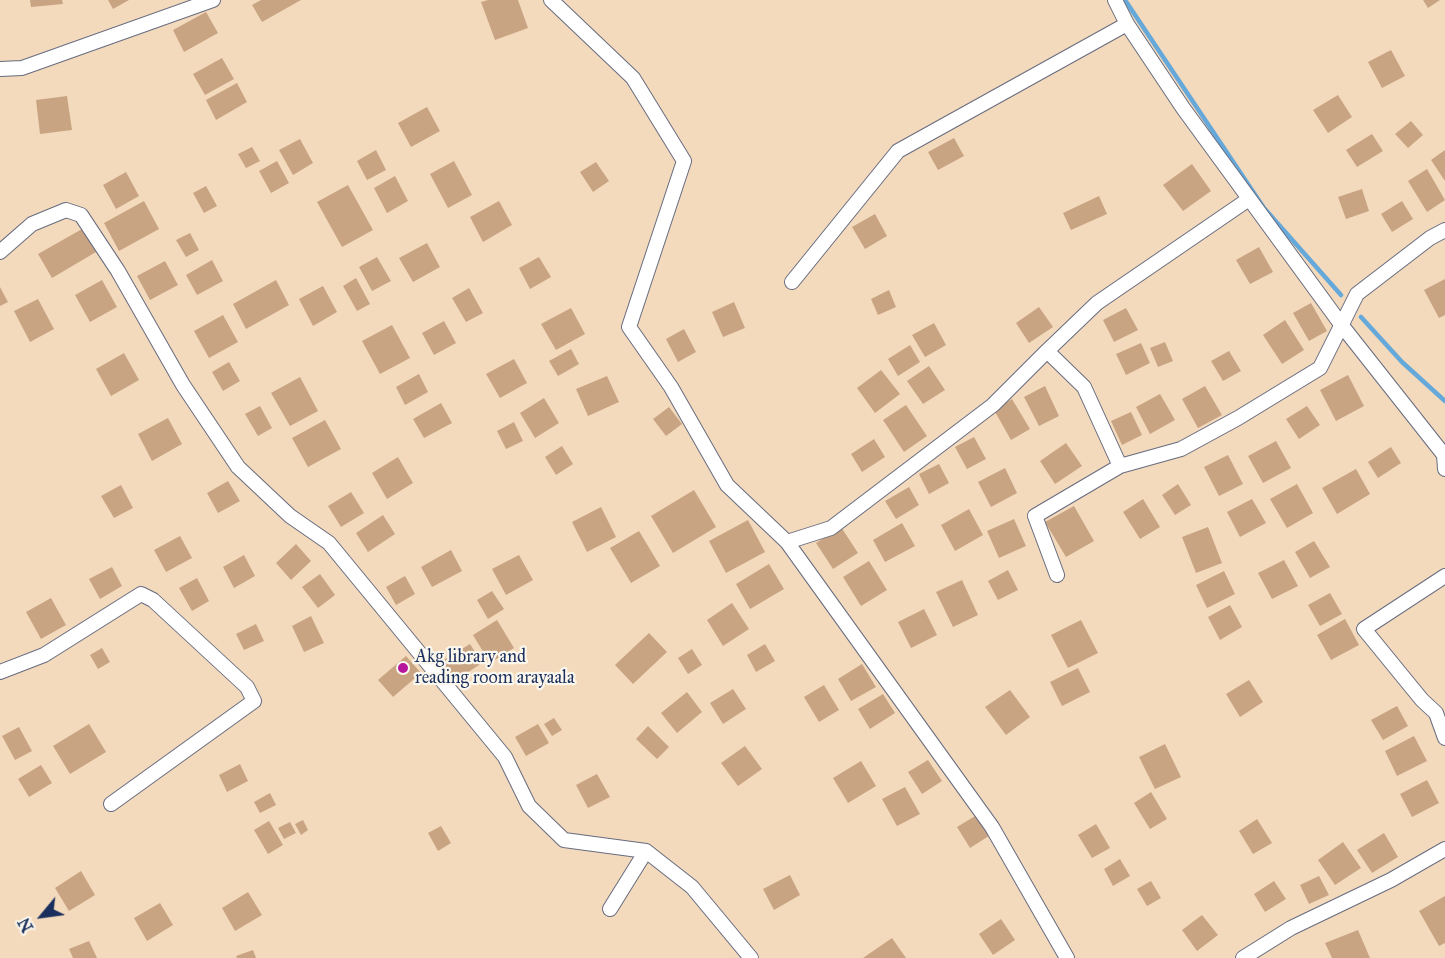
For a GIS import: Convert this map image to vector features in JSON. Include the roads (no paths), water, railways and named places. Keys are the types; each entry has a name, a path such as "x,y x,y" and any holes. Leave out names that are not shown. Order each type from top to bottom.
{"street":[{"path":"0,69 22,68 213,0"},
{"path":"551,0 633,78 684,161 629,327 671,387 727,485 787,542 992,827 1067,958"},
{"path":"1115,0 1127,24 1183,108 1342,327 1444,455 1445,469"},
{"path":"792,282 898,152 1127,24"},
{"path":"787,542 831,528 848,516 993,405 1097,303 1249,199"},
{"path":"0,252 32,224 66,210 81,215 118,271 183,385 238,467 290,516 329,543 505,757 529,806 564,840 646,852 692,887 751,958"},
{"path":"1057,575 1035,516 1120,466 1181,449 1238,418 1320,368 1357,294 1430,238 1445,230"},
{"path":"1047,351 1084,387 1120,466"},
{"path":"1445,576 1364,629 1422,700 1436,713 1445,738"},
{"path":"0,672 44,655 141,594 153,600 247,687 254,700 111,804"},
{"path":"1243,958 1291,928 1391,880 1445,849"},
{"path":"610,909 646,852"}],"waterway":[{"path":"1125,0 1264,208 1341,295"},
{"path":"1361,317 1402,362 1445,401"}],"place":[{"name":"Akg library and reading room arayaala","path":"403,668"}]}
